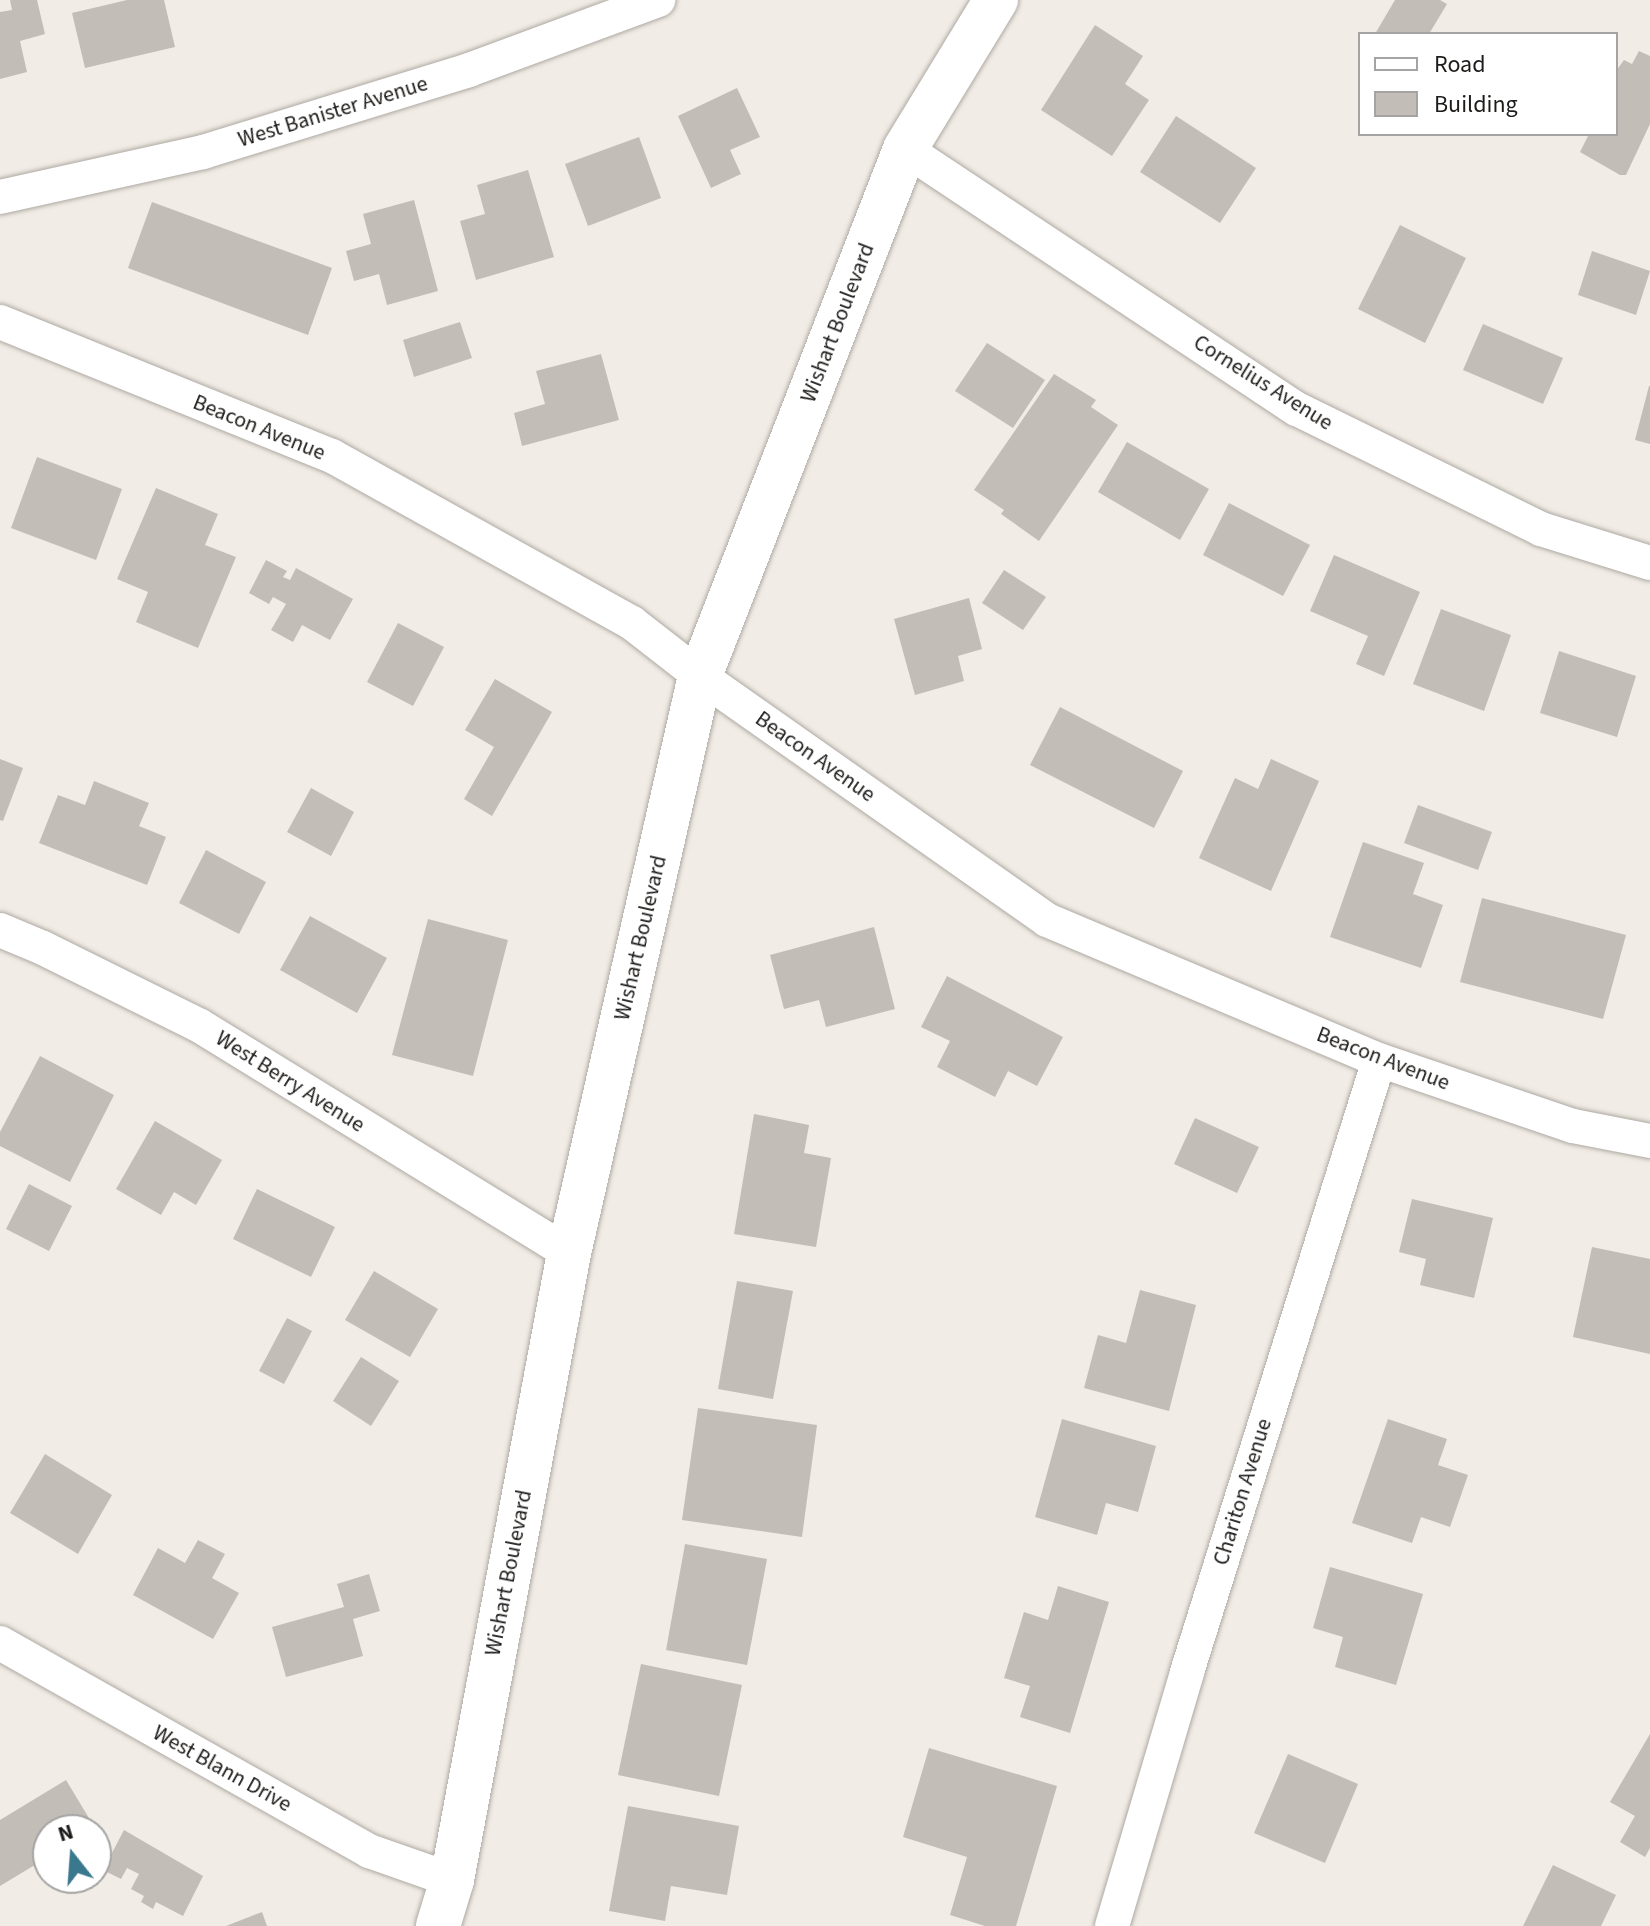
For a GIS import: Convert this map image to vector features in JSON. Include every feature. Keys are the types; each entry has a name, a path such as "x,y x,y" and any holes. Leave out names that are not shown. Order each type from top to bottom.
{"street":[{"name":"West Banister Avenue","path":"0,197 203,152 469,70 658,0"},
{"name":"Wishart Boulevard","path":"438,1926 452,1880 569,1253 700,676 905,149 996,0"},
{"name":"Cornelius Avenue","path":"905,149 1297,409 1541,529 1650,563"},
{"name":"Beacon Avenue","path":"0,322 332,456 632,623 700,676 1047,920 1379,1060 1573,1126 1650,1141"},
{"name":"West Berry Avenue","path":"0,930 200,1026 569,1253"},
{"name":"Chariton Avenue","path":"1112,1926 1187,1672 1379,1060"},
{"name":"West Blann Drive","path":"0,1643 369,1851 452,1880"}],"building":[{"path":"10,0 37,0 45,34 20,41 27,72 0,79 0,12 12,10"},
{"path":"127,0 164,0 175,47 85,68 72,13"},
{"path":"1395,0 1440,0 1447,4 1430,32 1376,32"},
{"path":"1095,25 1143,56 1125,84 1149,100 1112,156 1041,110"},
{"path":"1639,51 1650,56 1650,124 1626,175 1620,175 1580,152 1588,136 1618,136 1618,68 1624,60 1632,64"},
{"path":"737,88 760,137 730,150 741,174 711,188 678,116"},
{"path":"1176,116 1256,168 1220,223 1140,172"},
{"path":"639,137 661,198 588,226 565,164"},
{"path":"528,170 554,257 476,280 460,221 485,214 477,185"},
{"path":"414,200 438,291 387,305 379,274 354,281 346,251 371,244 363,214"},
{"path":"152,202 332,268 308,335 128,268"},
{"path":"1400,225 1466,258 1425,343 1358,309"},
{"path":"1592,251 1650,271 1636,315 1578,295"},
{"path":"460,322 472,358 414,377 403,340"},
{"path":"1483,324 1563,358 1543,404 1463,370"},
{"path":"987,343 1045,380 1013,428 955,391"},
{"path":"601,354 619,420 522,446 514,413 545,404 536,371"},
{"path":"1054,374 1096,400 1091,407 1118,425 1039,541 1001,514 1004,510 974,490"},
{"path":"1650,386 1650,444 1635,440"},
{"path":"1127,442 1209,489 1180,540 1098,492"},
{"path":"37,457 122,489 96,560 11,528"},
{"path":"156,488 218,514 205,545 236,557 198,648 136,622 148,592 117,579"},
{"path":"1229,503 1310,545 1283,596 1203,555"},
{"path":"1334,555 1420,592 1384,676 1356,664 1368,636 1310,611"},
{"path":"266,560 287,571 283,577 290,580 296,568 353,599 330,640 302,625 293,642 271,630 286,604 273,597 269,604 249,593"},
{"path":"1004,570 1046,597 1023,630 982,603"},
{"path":"969,598 982,649 958,656 964,681 915,695 894,619"},
{"path":"1441,609 1511,635 1484,711 1413,684"},
{"path":"398,623 444,647 413,706 367,682"},
{"path":"1559,651 1636,676 1617,737 1540,713"},
{"path":"495,679 552,712 492,816 464,799 494,747 465,730"},
{"path":"1060,707 1183,771 1154,828 1030,765"},
{"path":"0,759 23,768 3,821 0,820"},
{"path":"1271,759 1319,781 1271,891 1199,858 1235,778 1258,789"},
{"path":"94,781 149,803 139,826 166,837 147,885 39,843 58,795 85,805"},
{"path":"311,788 354,812 331,856 287,832"},
{"path":"1418,805 1492,832 1478,870 1404,843"},
{"path":"1363,842 1424,863 1413,894 1443,905 1421,968 1330,937"},
{"path":"206,850 266,882 239,934 179,903"},
{"path":"1482,898 1626,935 1603,1019 1460,982"},
{"path":"310,916 387,958 357,1013 280,970"},
{"path":"428,919 508,940 473,1076 392,1055"},
{"path":"874,927 895,1009 826,1027 819,1000 784,1009 770,955"},
{"path":"947,976 1063,1037 1037,1086 1008,1071 995,1097 937,1067 950,1041 921,1027"},
{"path":"40,1056 114,1095 70,1182 0,1146 0,1132"},
{"path":"754,1114 809,1125 804,1153 831,1158 816,1247 734,1234"},
{"path":"1195,1118 1259,1147 1237,1193 1174,1164"},
{"path":"155,1121 222,1160 196,1205 174,1192 161,1215 116,1189"},
{"path":"29,1184 72,1206 49,1251 6,1229"},
{"path":"257,1189 335,1227 311,1277 233,1239"},
{"path":"1412,1199 1493,1218 1474,1298 1420,1285 1426,1259 1399,1252"},
{"path":"1592,1247 1650,1259 1650,1354 1573,1337"},
{"path":"374,1271 438,1309 410,1357 345,1320"},
{"path":"737,1281 793,1291 773,1399 718,1389"},
{"path":"1140,1290 1196,1305 1169,1411 1084,1388 1098,1335 1126,1343"},
{"path":"287,1318 312,1331 284,1384 259,1371"},
{"path":"361,1357 399,1381 371,1426 333,1401"},
{"path":"698,1408 817,1425 802,1537 682,1520"},
{"path":"1062,1419 1156,1446 1138,1512 1106,1503 1097,1535 1035,1517"},
{"path":"1388,1419 1447,1439 1438,1465 1468,1475 1450,1527 1421,1517 1412,1543 1352,1523"},
{"path":"45,1454 112,1495 78,1554 10,1513"},
{"path":"198,1540 225,1554 212,1578 239,1593 213,1639 133,1595 158,1548 185,1563"},
{"path":"685,1544 767,1559 747,1665 666,1650"},
{"path":"1330,1567 1423,1594 1396,1685 1335,1667 1343,1637 1313,1628"},
{"path":"369,1574 380,1611 353,1619 363,1656 286,1677 272,1627 344,1607 337,1584"},
{"path":"1058,1586 1109,1602 1070,1733 1020,1717 1030,1686 1004,1678 1024,1612 1048,1620"},
{"path":"641,1664 742,1685 719,1796 618,1775"},
{"path":"1650,1734 1650,1848 1645,1857 1620,1842 1635,1816 1610,1802"},
{"path":"929,1748 1057,1786 1016,1926 985,1926 950,1915 967,1857 903,1837"},
{"path":"1288,1754 1358,1784 1325,1863 1254,1833"},
{"path":"66,1780 87,1814 32,1814 32,1867 0,1886 0,1820"},
{"path":"628,1806 739,1826 727,1895 671,1886 665,1921 609,1911"},
{"path":"124,1830 203,1876 183,1916 156,1902 153,1909 141,1902 144,1896 131,1889 139,1874 127,1868 121,1879 112,1874 112,1853"},
{"path":"1553,1865 1616,1895 1601,1926 1523,1926"},
{"path":"262,1912 267,1926 226,1926"}]}
